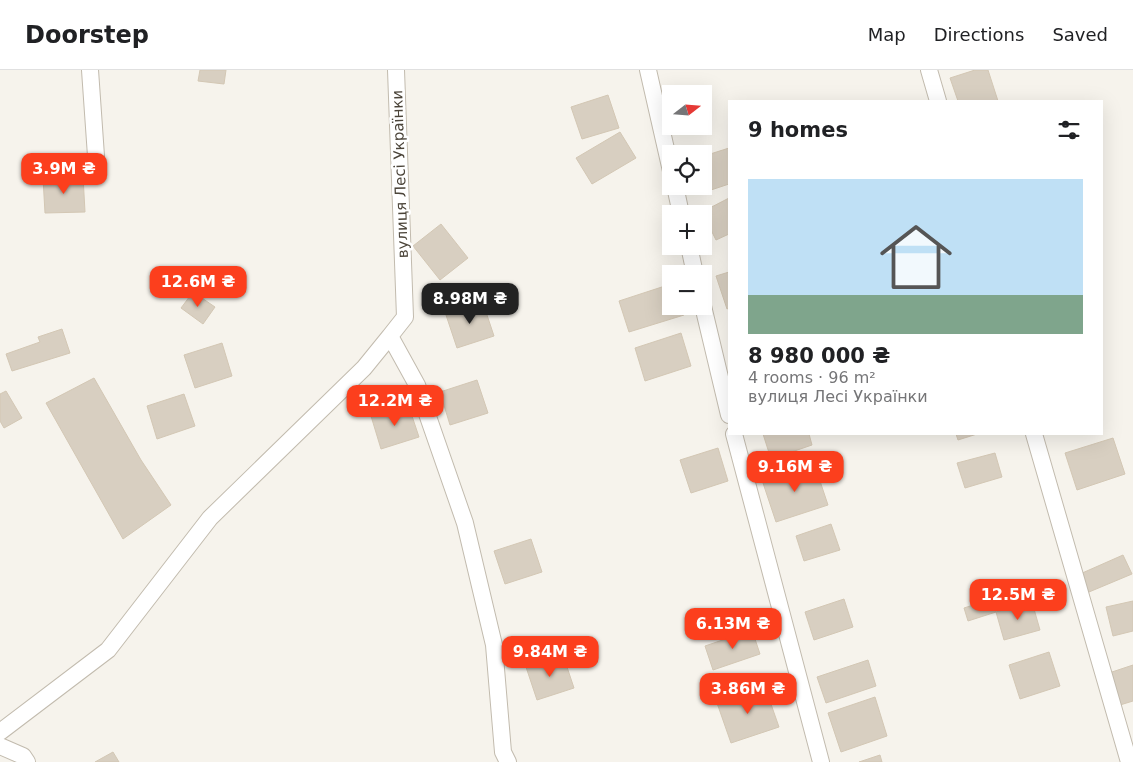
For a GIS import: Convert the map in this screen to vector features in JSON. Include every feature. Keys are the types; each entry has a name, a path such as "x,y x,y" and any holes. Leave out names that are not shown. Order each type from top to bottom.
{"street":[{"path":"90,70 96,156"},
{"name":"вулиця Лесі Українки","path":"0,732 108,650 210,518 364,368 405,317 396,70"},
{"path":"648,70 665,145"},
{"path":"929,70 938,100"},
{"path":"705,315 728,412"},
{"path":"390,336 417,385 465,523 494,645 503,752 508,762"},
{"path":"734,435 821,762"},
{"path":"1034,435 1129,762"},
{"path":"0,746 23,756 27,762"}],"building":[{"path":"200,70 226,70 224,84 198,81"},
{"path":"975,70 988,70 998,100 958,100 950,78"},
{"path":"608,95 619,128 582,139 571,107"},
{"path":"620,132 636,158 592,184 576,158"},
{"path":"728,148 728,184 712,190 712,153"},
{"path":"83,176 85,212 45,213 43,178"},
{"path":"728,199 728,234 716,240 712,232 712,207"},
{"path":"441,224 468,258 440,280 413,246"},
{"path":"728,272 727,309 716,276"},
{"path":"662,287 662,315 684,315 629,332 619,301"},
{"path":"193,292 215,307 203,324 181,308"},
{"path":"483,303 494,336 457,348 446,315"},
{"path":"62,329 70,353 12,371 6,354 40,342 38,337"},
{"path":"681,333 691,366 645,381 635,348"},
{"path":"222,343 232,376 195,388 184,355"},
{"path":"94,378 141,460 171,505 123,539 46,403"},
{"path":"477,380 488,413 450,425 440,392"},
{"path":"6,391 22,418 4,428 0,421 0,394"},
{"path":"184,394 195,426 157,439 147,406"},
{"path":"408,404 419,437 381,449 371,416"},
{"path":"763,435 809,435 812,445 771,459"},
{"path":"956,435 974,435 958,440"},
{"path":"1113,438 1125,474 1077,490 1065,453"},
{"path":"718,448 728,481 691,493 680,460"},
{"path":"995,453 1002,477 965,488 957,463"},
{"path":"814,463 828,505 776,522 762,480"},
{"path":"831,524 840,550 804,561 796,536"},
{"path":"531,539 542,572 505,584 494,551"},
{"path":"1123,555 1132,574 1089,592 1080,574"},
{"path":"844,599 853,627 814,640 805,612"},
{"path":"992,599 996,612 968,621 964,608"},
{"path":"1133,601 1133,631 1113,636 1106,607"},
{"path":"1032,602 1040,630 1004,640 996,612"},
{"path":"752,630 760,654 713,670 705,646"},
{"path":"1049,652 1060,686 1020,699 1009,665"},
{"path":"563,655 574,688 537,700 526,667"},
{"path":"868,660 876,686 826,703 817,677"},
{"path":"1133,665 1133,701 1120,705 1109,673"},
{"path":"765,687 779,727 731,743 717,703"},
{"path":"875,697 887,736 841,752 828,713"},
{"path":"113,752 119,762 95,762"},
{"path":"880,755 882,762 859,762"}]}
